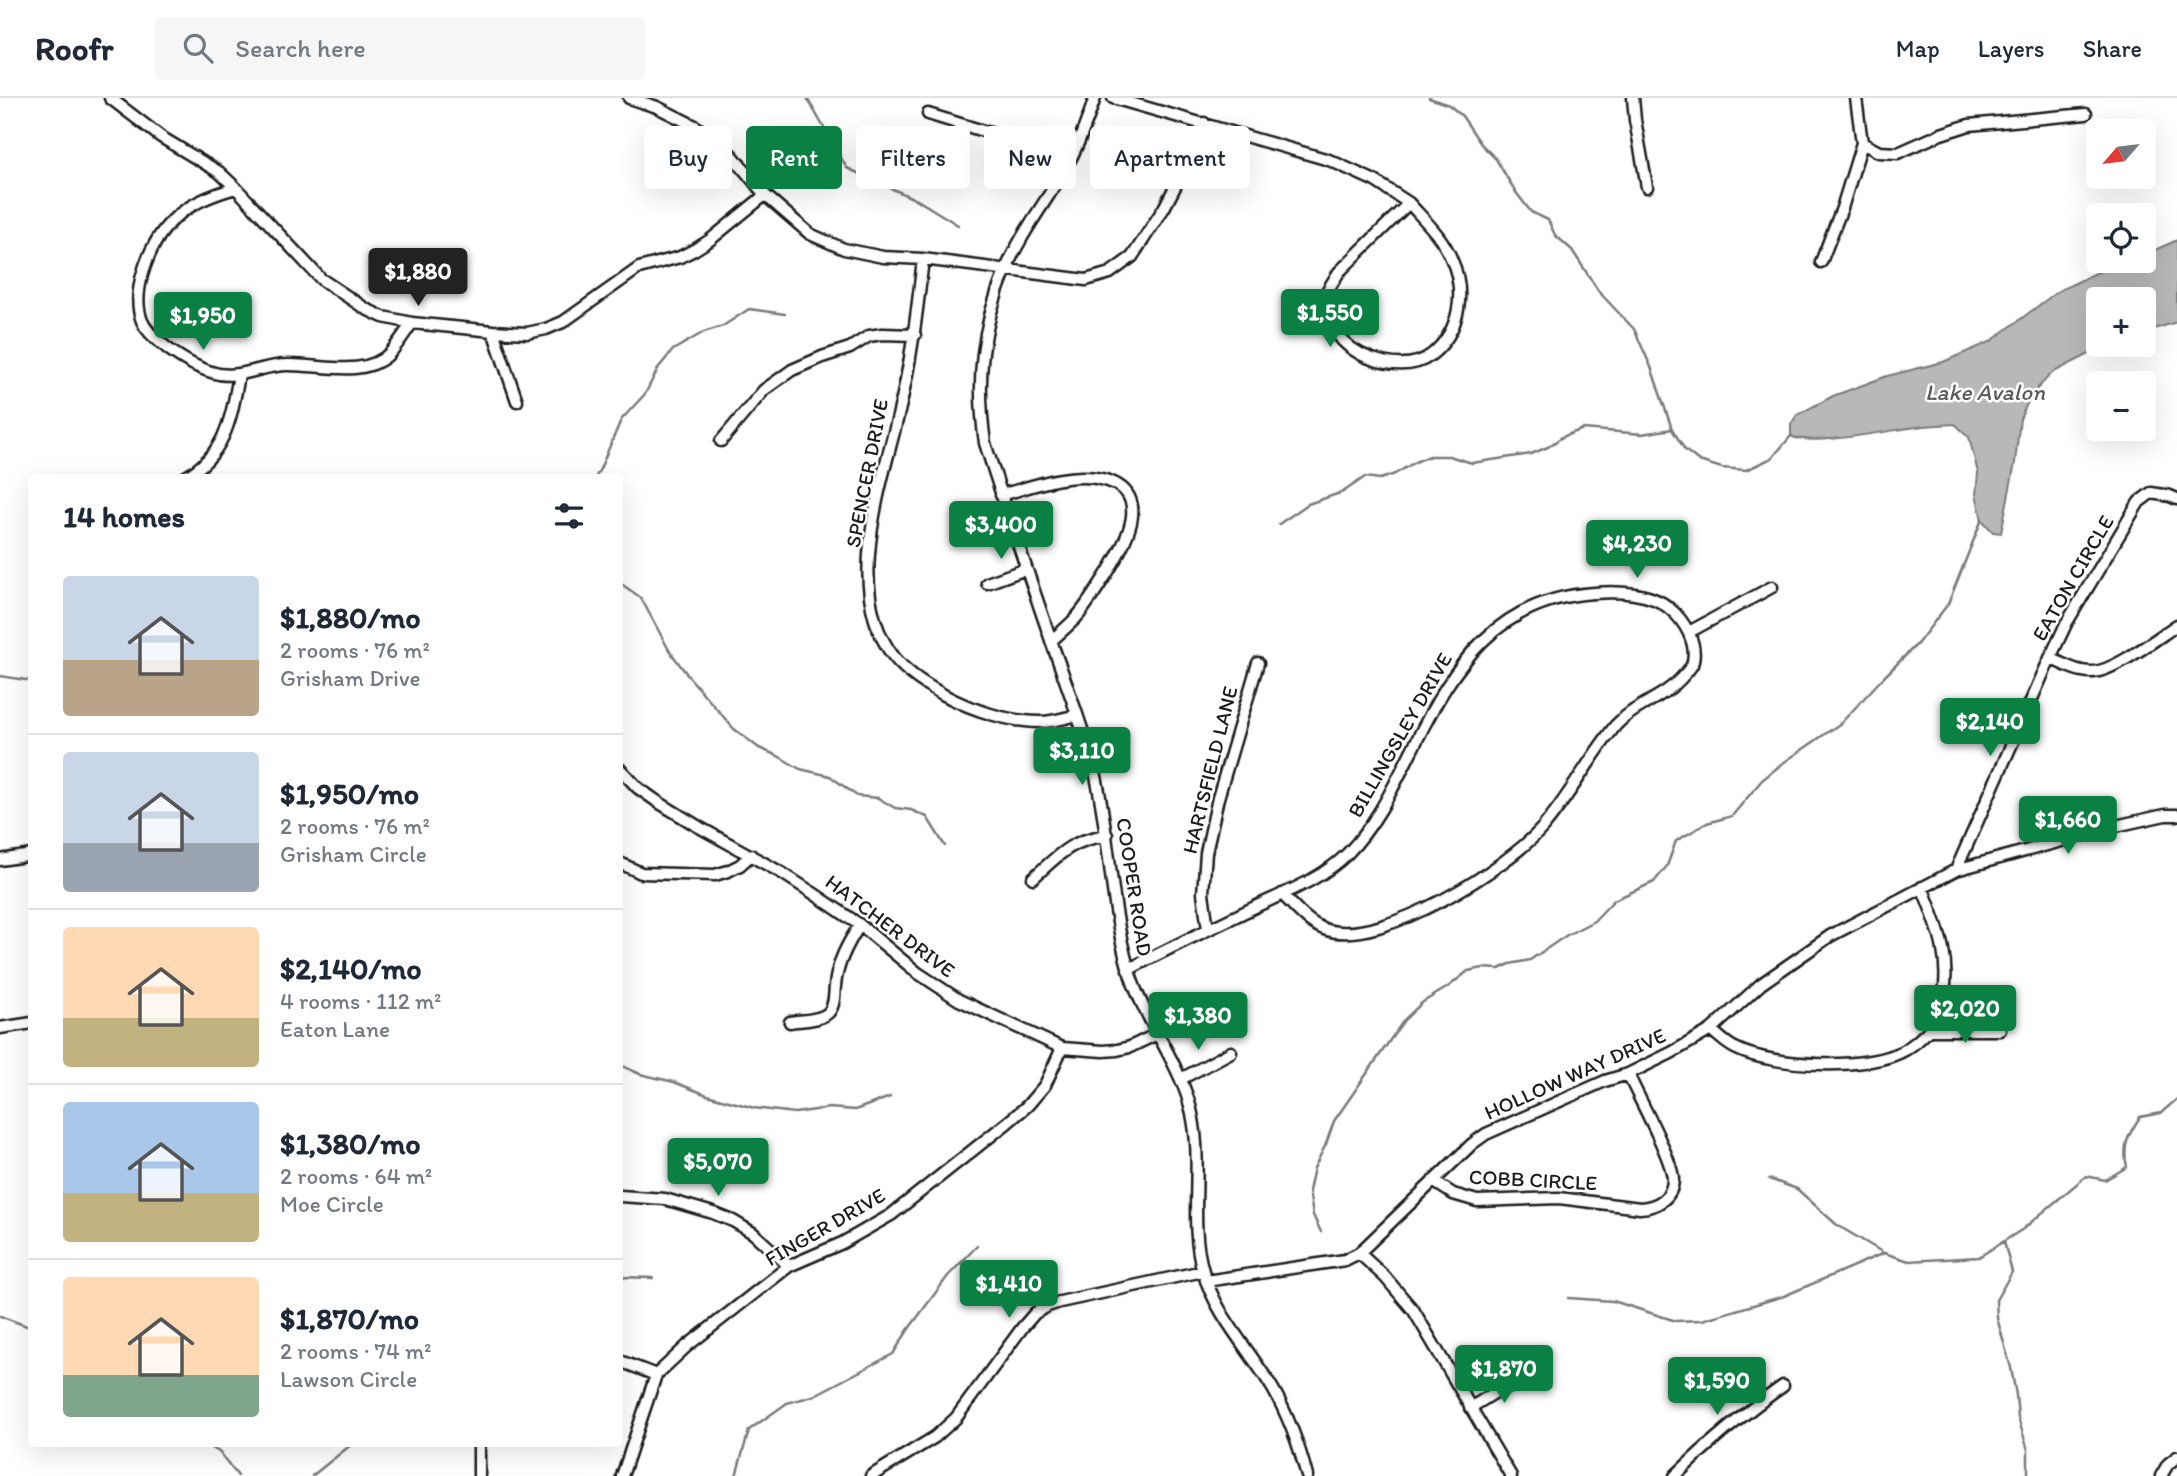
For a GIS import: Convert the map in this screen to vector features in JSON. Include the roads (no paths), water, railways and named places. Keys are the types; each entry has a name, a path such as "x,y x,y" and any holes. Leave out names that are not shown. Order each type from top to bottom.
{"street":[{"path":"110,98 161,138 219,172 321,279 366,309 383,317 412,323 494,331 527,332 546,329 563,322 639,268 680,257 694,250 765,195"},
{"path":"629,98 657,107 695,126 732,155 765,195 810,234 844,249 883,257 923,259 1086,280 1110,273 1132,257 1164,208 1188,162 1204,122"},
{"name":"COOPER ROAD","path":"1076,146 1095,98"},
{"path":"1113,98 1329,160 1376,181 1409,203 1441,239 1451,256 1457,274 1460,305 1450,334 1430,356 1399,364 1376,360 1357,352 1343,341 1327,312 1324,296 1339,272 1409,203"},
{"path":"1633,98 1634,120 1647,187"},
{"path":"1821,262 1842,208 1862,143 1856,98"},
{"path":"928,114 984,131"},
{"path":"1862,143 1878,152 1898,153 1969,125 2086,114"},
{"path":"236,188 211,195 175,218 160,234 149,256 142,278 139,302 142,321 151,335 171,351 204,370 221,374 239,375 286,365 370,367 388,355 412,323"},
{"name":"COOPER ROAD","path":"1052,189 1020,241 1006,270 983,345 979,391 985,443 1095,772 1107,835 1120,935 1128,970 1140,1000 1181,1079 1189,1102 1198,1144 1198,1236 1204,1276 1217,1305 1273,1389 1297,1441 1307,1476"},
{"name":"SPENCER DRIVE","path":"923,259 915,335 872,521 869,570 877,626 894,656 920,681 951,699 1014,720 1042,722 1077,715"},
{"path":"494,331 517,401"},
{"path":"721,441 764,390 792,370 850,348 869,336 915,335"},
{"path":"190,474 221,444 232,415 239,375"},
{"path":"1002,495 1060,480 1095,478 1118,485 1132,504 1133,521 1120,552 1085,607 1051,641"},
{"name":"EATON CIRCLE","path":"2177,499 2151,493 2139,502 2066,624 2050,658 2079,671 2093,673 2107,669 2177,625"},
{"path":"986,583 1026,569"},
{"path":"1282,894 1323,929 1335,932 1357,931 1387,925 1474,883 1522,848 1542,828 1563,803 1597,750 1619,722 1668,692 1692,666 1693,651 1689,632 1772,587"},
{"name":"BILLINGSLEY DRIVE","path":"1128,970 1282,894 1328,869 1345,856 1374,823 1399,779 1430,714 1460,665 1482,640 1516,615 1561,597 1612,592 1653,598 1667,605 1682,620 1689,632"},
{"path":"1956,870 2050,658"},
{"name":"HARTSFIELD LANE","path":"1208,929 1203,893 1206,853 1218,797 1258,663"},
{"name":"HATCHER DRIVE","path":"623,772 638,788 658,802 803,886 860,925 918,974 948,994 1062,1048 1103,1051 1117,1049 1130,1047 1157,1034"},
{"name":"HOLLOW WAY DRIVE","path":"871,1476 935,1437 956,1418 1022,1328 1035,1313 1048,1306 1204,1276 1335,1262 1359,1253 1472,1144 1486,1134 1605,1081 1628,1074 1711,1030 1761,984 1830,936 1956,870 2120,825 2165,814 2177,815"},
{"path":"1033,878 1069,846 1085,838 1107,835"},
{"path":"623,864 641,873 715,875 740,865 751,855"},
{"path":"0,860 28,856"},
{"path":"1711,1030 1735,1048 1751,1055 1812,1065 1884,1058 1904,1051 1929,1030 1940,1014 1944,993 1945,948 1922,887"},
{"path":"790,1022 828,1013 833,1006 836,973 847,944 860,925"},
{"path":"0,1028 28,1024"},
{"path":"1929,1030 2000,1030"},
{"name":"FINGER DRIVE","path":"656,1375 687,1346 789,1266 842,1243 891,1214 1007,1124 1045,1085 1062,1048"},
{"path":"1181,1079 1231,1052"},
{"name":"COBB CIRCLE","path":"1433,1181 1453,1194 1477,1201 1559,1198 1651,1207 1668,1196 1673,1177 1628,1074"},
{"path":"623,1196 665,1199 723,1217 753,1233 789,1266"},
{"path":"1359,1253 1385,1277 1414,1311 1511,1476"},
{"path":"622,1476 656,1375 623,1362"},
{"path":"1470,1408 1499,1390 1528,1381"},
{"path":"1675,1476 1757,1404 1783,1386"},
{"path":"479,1447 479,1476"},
{"path":"2161,1476 2168,1464 2177,1457"}],"water":[{"name":"Lake Avalon","path":"2177,240 2177,322 2156,328 2156,287 2086,287 2086,356 2052,373 2031,395 2020,419 2015,463 2001,533 1993,532 1982,520 1976,494 1978,473 1969,437 1955,424 1833,439 1801,439 1791,436 1791,424 1797,415 1833,396 1887,376 1943,362 1990,342 2058,291 2096,273 2156,273 2156,250"}],"waterway":[{"path":"807,98 847,168 919,201 958,225"},
{"path":"1429,98 1449,105 1462,116 1481,144 1496,159 1531,212 1548,220 1555,235 1572,250 1599,292 1634,329 1651,367 1672,429 1685,450 1699,461 1722,468 1746,470 1772,458 1791,436"},
{"path":"597,474 621,420 645,394 659,367 673,350 704,332 723,326 749,309 785,314"},
{"path":"1279,524 1308,504 1343,492 1365,477 1380,479 1430,456 1449,456 1472,463 1531,454 1583,429 1642,434 1672,429"},
{"path":"1321,1232 1313,1215 1309,1191 1314,1168 1334,1121 1404,1020 1423,1002 1468,971 1499,969 1530,960 1594,921 1614,900 1654,882 1667,866 1676,841 1707,823 1732,816 1762,780 1841,723 1918,643 1948,604 1982,519"},
{"path":"623,585 641,598 669,650 734,729 759,748 800,769 830,776 857,796 878,798 895,808 911,810 927,817 945,846"},
{"path":"0,676 28,680"},
{"path":"623,1066 640,1074 754,1108 795,1113 829,1108 855,1110 890,1097"},
{"path":"1568,1298 1613,1301 1676,1321 1702,1320 1784,1296 1884,1253 1909,1261 1979,1257 2023,1229 2086,1176 2105,1180 2127,1167 2127,1141 2140,1117 2161,1113 2177,1099"},
{"path":"1769,1179 1797,1189 1837,1225 1882,1252"},
{"path":"2004,1242 2012,1272 1996,1300 1997,1318 2011,1368 2018,1418 2028,1450 2028,1476"},
{"path":"736,1476 749,1430 787,1403 813,1396 893,1354 948,1276 977,1246"},
{"path":"623,1277 653,1278"},
{"path":"0,1316 28,1326"},
{"path":"210,1447 219,1452 238,1476"},
{"path":"312,1476 348,1447"}]}
